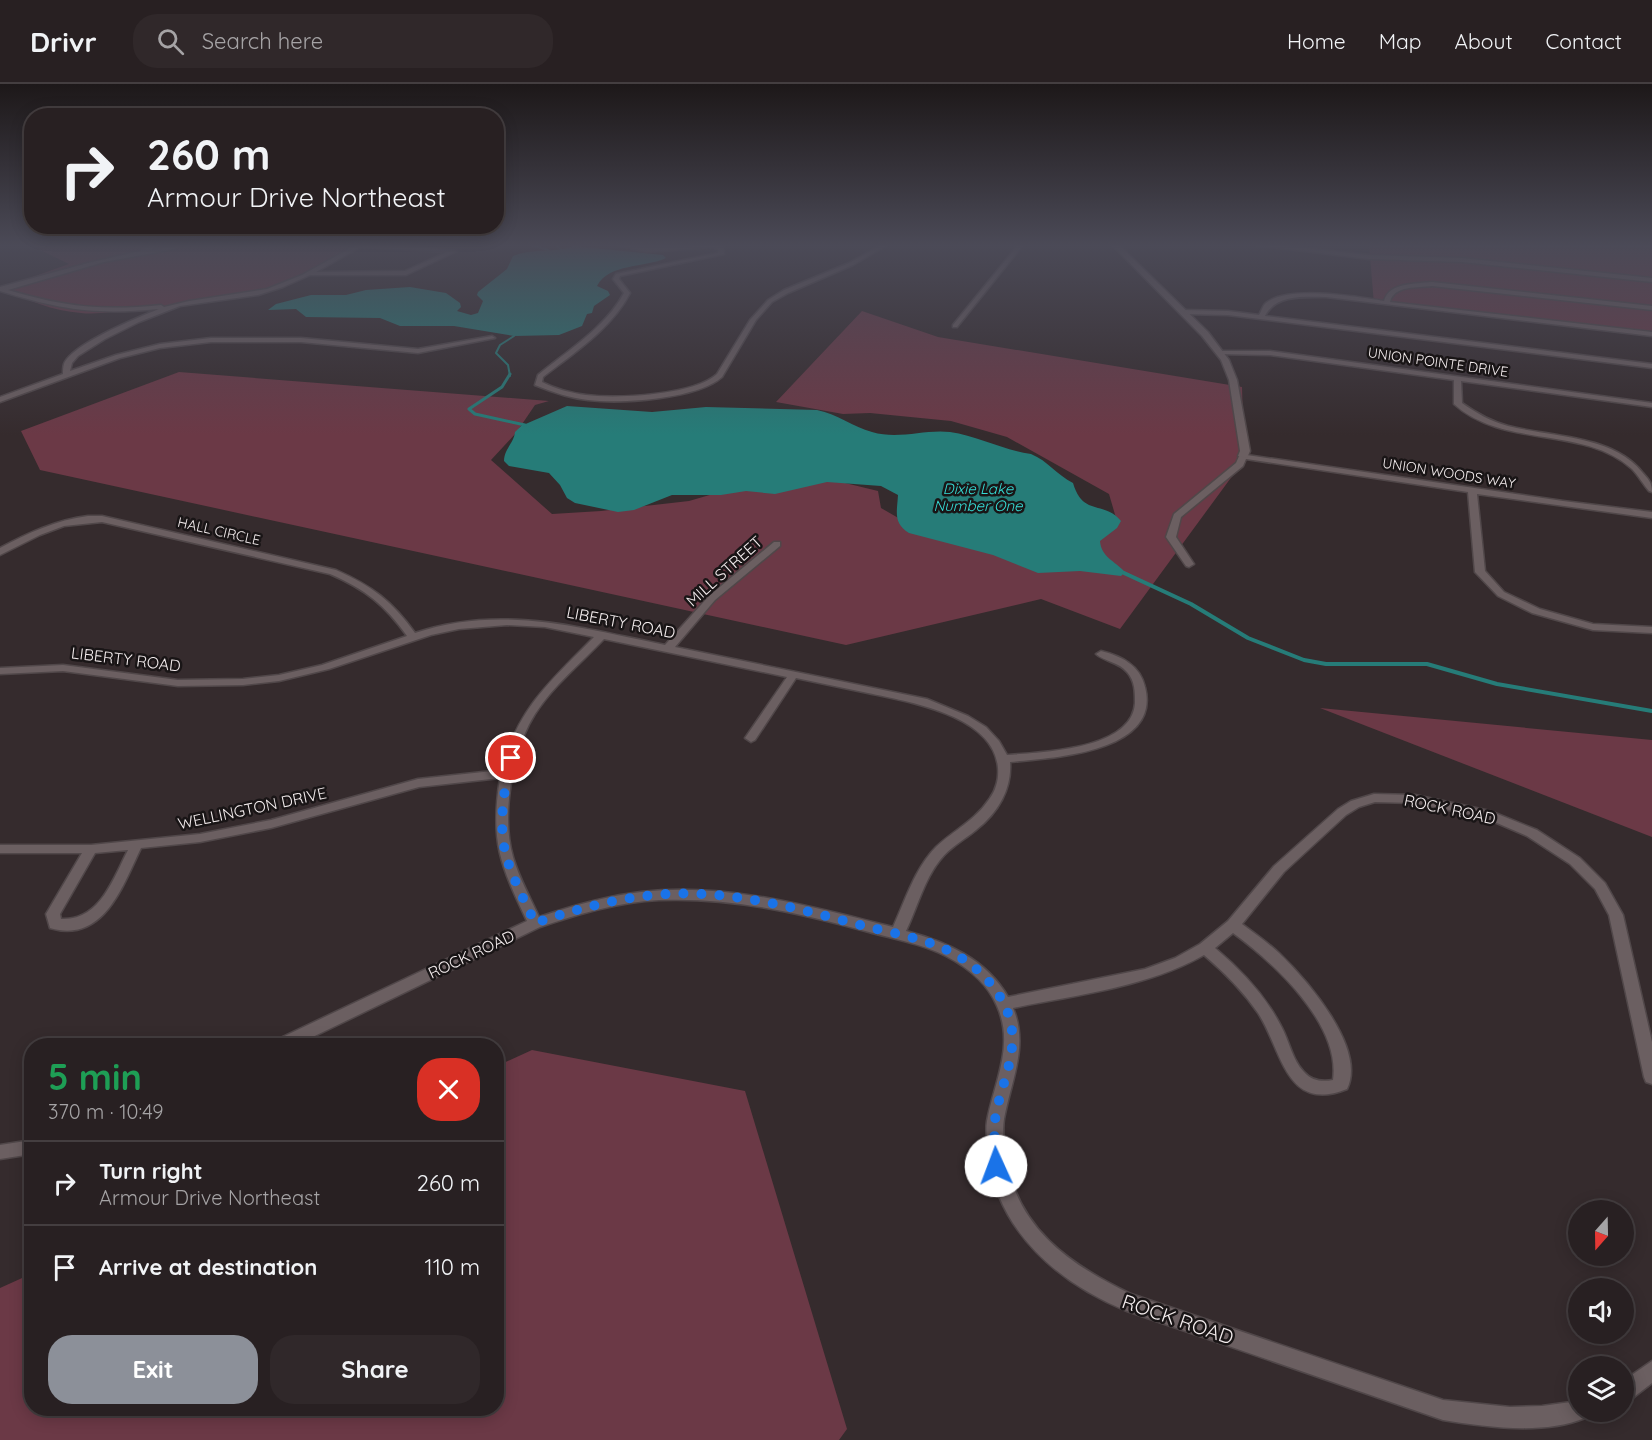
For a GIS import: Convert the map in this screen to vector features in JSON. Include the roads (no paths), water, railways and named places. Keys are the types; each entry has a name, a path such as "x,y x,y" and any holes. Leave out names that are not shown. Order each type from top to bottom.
{"street":[{"path":"73,308 143,308"},
{"path":"67,375 66,368 69,361 86,346 170,308"},
{"path":"616,308 585,340 540,376 538,383 552,390 606,399 702,387 712,383 722,372 751,323 764,308"},
{"path":"955,326 969,308"},
{"path":"1179,308 1220,353 1233,380 1245,451 1240,465 1177,516 1171,537 1190,564"},
{"path":"1261,317 1266,308"},
{"path":"1432,308 1652,334"},
{"path":"1183,312 1261,317 1652,366"},
{"path":"0,400 137,350 201,341 321,341 418,351 492,338"},
{"name":"UNION POINTE DRIVE","path":"1220,353 1270,353 1652,405"},
{"path":"1456,378 1458,404 1470,414 1496,424 1594,446 1628,460 1643,474 1652,489"},
{"name":"UNION WOODS WAY","path":"1243,456 1652,515"},
{"path":"1472,490 1480,572 1501,594 1536,611 1593,627 1652,630"},
{"name":"HALL CIRCLE","path":"0,552 44,528 64,521 84,518 102,519 333,572 360,583 381,597 395,611 413,637"},
{"name":"MILL STREET","path":"668,649 712,598 777,544"},
{"name":"LIBERTY ROAD","path":"0,671 63,668 178,683 243,682 279,678 325,667 413,637 459,626 507,622 545,624 794,674 948,708 984,730 996,743 1004,759"},
{"path":"535,923 511,870 504,845 502,819 507,773 514,742 530,714 602,635"},
{"path":"897,934 935,858 981,819 998,799 1005,779 1004,759 1067,753 1090,748 1116,738 1133,723 1143,701 1138,678 1125,664 1101,654"},
{"path":"751,738 794,674"},
{"name":"WELLINGTON DRIVE","path":"0,849 91,849 200,838 271,824 418,783 507,773"},
{"name":"ROCK ROAD","path":"1004,1004 1146,974 1180,962 1205,948 1233,925 1279,868 1342,812 1355,804 1374,798 1415,799 1502,820 1553,845 1575,861 1600,886 1616,915 1652,1077"},
{"path":"91,849 53,915 56,924 71,927 89,921 102,910 136,846"},
{"name":"ROCK ROAD","path":"295,1038 535,923 577,909 616,900 656,895 700,894 766,901 935,945 962,958 987,979 1004,1004 1012,1025 1014,1045 995,1122 996,1166 1004,1191 1020,1221 1039,1245 1068,1271 1096,1289 1127,1302 1443,1410 1492,1418 1540,1418 1568,1413"},
{"path":"1205,948 1233,971 1258,1001 1277,1030 1296,1076 1320,1088 1332,1088 1341,1084 1344,1074 1340,1053 1313,1001 1276,958 1233,925"},
{"path":"0,1152 24,1148"},
{"path":"1634,1385 1652,1371"}],"water":[{"path":"270,308 460,308 457,311 471,315 478,313 480,308 593,308 592,313 587,314 582,326 559,335 514,336 454,326 400,326 380,318 306,317 296,309 268,310"},
{"name":"Dixie Lake Number One","path":"567,406 652,412 706,407 817,410 832,414 865,430 882,434 950,432 1031,454 1073,483 1082,500 1108,511 1121,521 1117,528 1100,541 1106,555 1125,572 1121,576 1080,571 1038,573 993,555 909,533 898,521 898,495 881,486 827,482 775,494 746,491 721,495 672,495 634,510 618,512 575,503 567,498 560,485 549,473 509,466 504,461 515,432 521,426"}],"waterway":[{"path":"510,374 508,365 496,353 500,345 514,336"},
{"path":"510,374 502,387 469,409 475,414 525,425"},
{"path":"1124,573 1191,604 1248,638 1304,660 1326,664 1427,664 1497,684 1652,711"}]}
